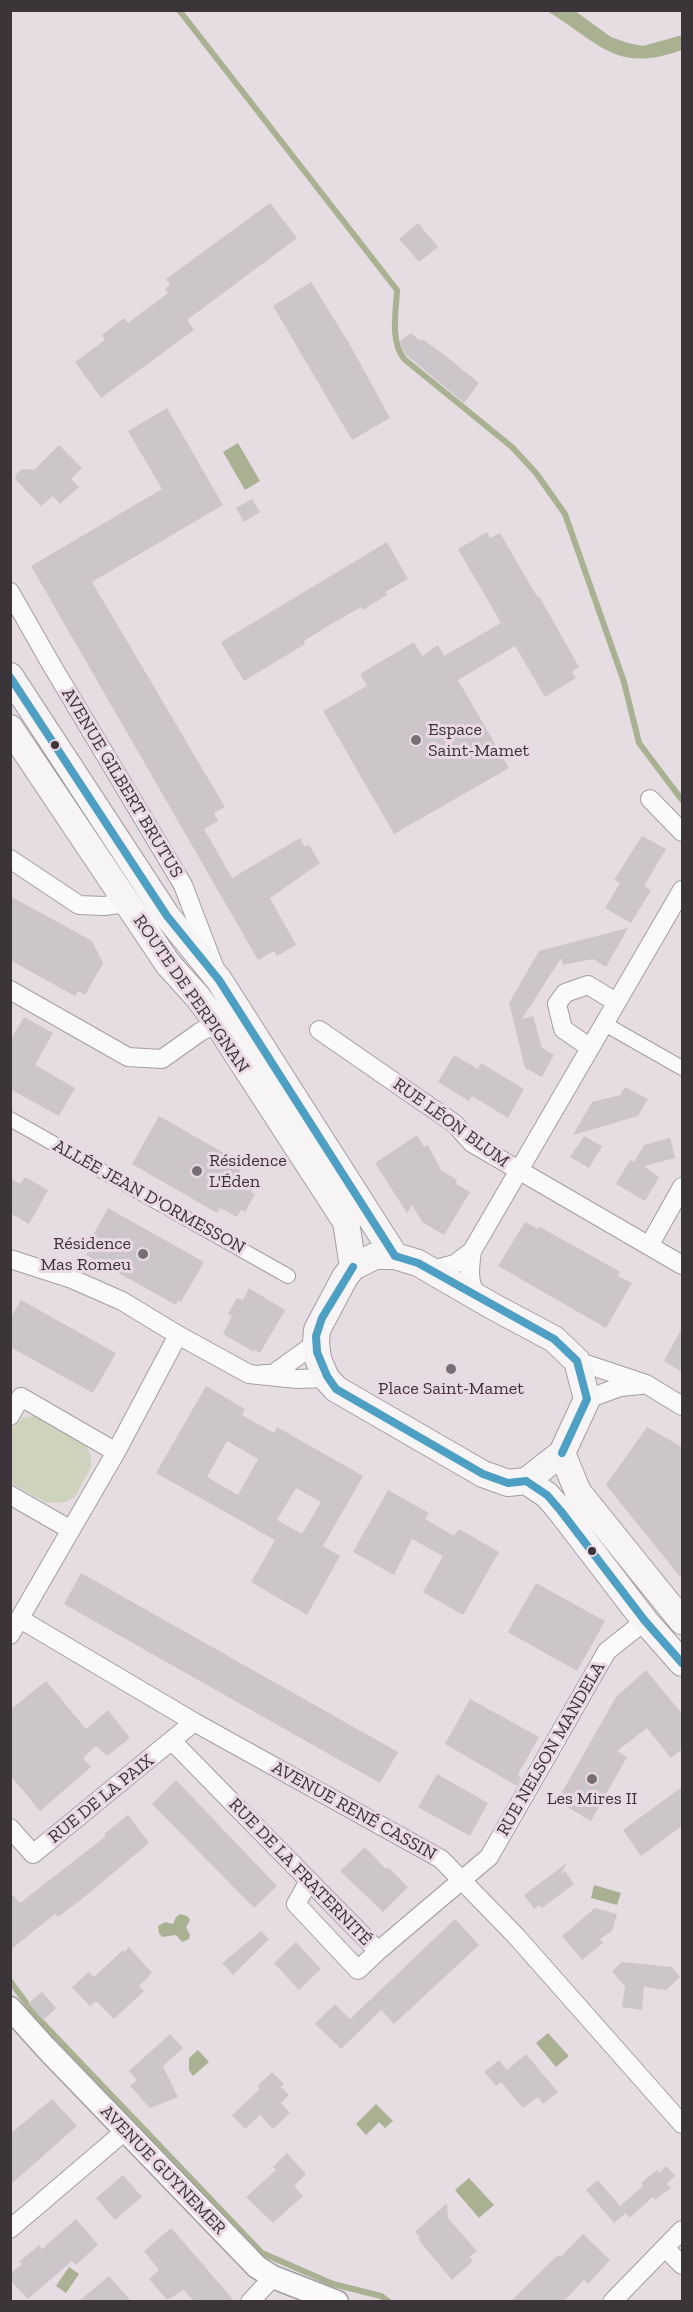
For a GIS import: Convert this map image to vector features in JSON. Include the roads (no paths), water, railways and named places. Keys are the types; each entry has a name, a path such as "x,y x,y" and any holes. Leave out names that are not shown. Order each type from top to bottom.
{"main road":[{"name":"ROUTE DE PERPIGNAN","path":"10,676 167,916 219,980 395,1256"},
{"name":"ROUTE DE PERPIGNAN","path":"10,728 168,964 197,996 217,1023 346,1221 353,1267"},
{"path":"375,1256 395,1256 432,1270 554,1339 577,1361 587,1399 562,1454 526,1481 508,1483 483,1474 336,1389 327,1378 318,1359 317,1330 345,1277 353,1267 375,1256"},
{"path":"562,1454 569,1474 582,1498 682,1621"},
{"path":"526,1481 547,1495 560,1510 645,1621 682,1663"}],"street":[{"name":"AVENUE GILBERT BRUTUS","path":"10,592 183,885 219,980"},
{"path":"650,799 682,832"},
{"path":"10,859 79,905 105,906 127,903"},
{"path":"432,1270 455,1264 472,1251 682,890"},
{"path":"590,1047 563,1029 557,1004 565,993 588,985 616,1002"},
{"path":"10,990 128,1057 162,1059 217,1023"},
{"path":"603,1023 682,1068"},
{"name":"RUE LÉON BLUM","path":"319,1030 455,1124 472,1143 682,1265"},
{"name":"ALLÉE JEAN D'ORMESSON","path":"10,1119 288,1276"},
{"path":"649,1246 682,1187"},
{"path":"472,1251 470,1270 474,1292 478,1296"},
{"path":"10,1259 72,1279 112,1297 249,1374 297,1379 327,1378"},
{"path":"13,1630 116,1452 178,1335"},
{"path":"249,1374 273,1374 316,1343"},
{"path":"577,1361 646,1384 682,1406"},
{"path":"587,1399 620,1387 646,1384"},
{"path":"10,1416 16,1393 116,1452"},
{"path":"10,1495 71,1530"},
{"name":"RUE NELSON MANDELA","path":"459,1880 489,1857 607,1651 645,1621"},
{"name":"AVENUE RENÉ CASSIN","path":"13,1630 194,1722 441,1859 516,1936 682,2124"},
{"name":"RUE DE LA PAIX","path":"10,1828 33,1854 194,1722"},
{"name":"RUE DE LA FRATERNITÉ","path":"172,1740 378,1951 459,1880"},
{"path":"309,1881 296,1904 358,1970 378,1951"},
{"name":"AVENUE GUYNEMER","path":"10,2008 257,2267 273,2277 337,2301"},
{"path":"10,2229 125,2131"},
{"path":"612,2301 682,2230"},
{"path":"665,2248 682,2265"},
{"path":"250,2301 273,2277"}],"waterway":[{"path":"179,10 397,290 395,335 404,359 512,447 536,473 565,514 624,682 639,743 682,800"},
{"path":"10,1981 36,2016 262,2253 333,2284 381,2296 389,2302"}],"place":[{"name":"Espace Saint-Mamet","path":"416,740"},
{"name":"Résidence L'Éden","path":"197,1171"},
{"name":"Résidence Mas Romeu","path":"143,1254"},
{"name":"Place Saint-Mamet","path":"451,1369"},
{"name":"Les Mires II","path":"592,1779"}]}
